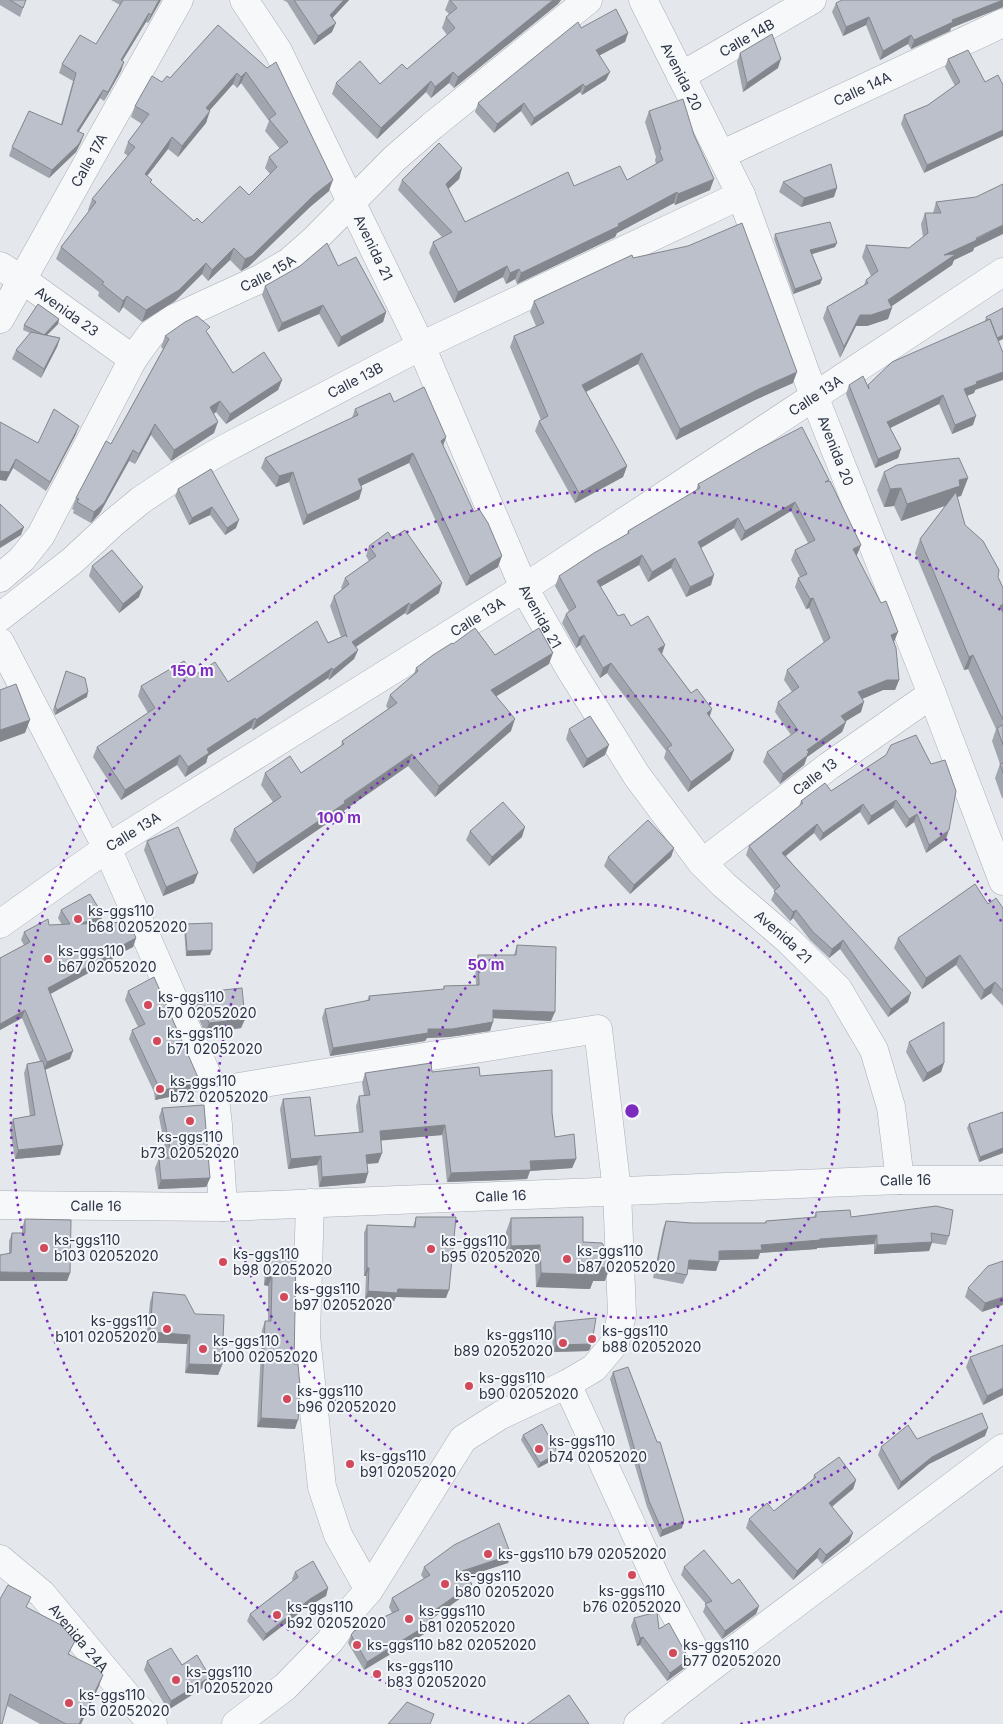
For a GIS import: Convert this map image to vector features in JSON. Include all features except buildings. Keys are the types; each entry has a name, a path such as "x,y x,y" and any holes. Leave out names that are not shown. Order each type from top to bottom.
{"street":[{"name":"Calle 17A","path":"0,319 179,0"},
{"name":"Avenida 21","path":"244,0 278,51 421,346 524,588 570,669 637,776 702,863 724,885 788,940 838,989 874,1050 891,1107 900,1180"},
{"name":"Calle 15A","path":"0,578 22,559 41,535 133,359 151,334 173,319 260,279 289,262 313,241 394,160 432,126 588,0"},
{"name":"Avenida 20","path":"643,0 741,195 814,396 932,694 1003,882"},
{"name":"Calle 14B","path":"681,76 812,0"},
{"name":"Calle 14A","path":"721,154 1003,23"},
{"name":"Calle 13B","path":"0,617 72,560 112,523 141,500 177,476 224,449 421,346 741,195"},
{"name":"Avenida 23","path":"0,266 23,280 133,359"},
{"name":"Calle 13A","path":"0,924 107,848 524,588 1003,272"},
{"path":"0,642 107,848 214,1091 223,1207"},
{"name":"Calle 13","path":"702,863 829,766 932,694"},
{"path":"214,1091 598,1029 617,1190 622,1314 615,1343 594,1368 567,1384 501,1415 463,1439 369,1590 330,1641 285,1687 236,1724"},
{"name":"Calle 16","path":"0,1205 223,1207 900,1180 1003,1180"},
{"path":"310,1203 306,1336 322,1487 338,1535 369,1590"},
{"path":"567,1384 659,1585 706,1671"},
{"path":"638,1724 1003,1448"},
{"name":"Avenida 24A","path":"1,1561 42,1594 126,1696 153,1724"}],"place":[{"name":"ks-ggs110 b68 02052020","path":"78,919"},
{"name":"ks-ggs110 b67 02052020","path":"48,959"},
{"name":"ks-ggs110 b70 02052020","path":"148,1005"},
{"name":"ks-ggs110 b71 02052020","path":"157,1041"},
{"name":"ks-ggs110 b72 02052020","path":"160,1089"},
{"name":"ks-ggs110 b73 02052020","path":"190,1121"},
{"name":"ks-ggs110 b103 02052020","path":"44,1248"},
{"name":"ks-ggs110 b95 02052020","path":"431,1249"},
{"name":"ks-ggs110 b87 02052020","path":"567,1259"},
{"name":"ks-ggs110 b98 02052020","path":"223,1262"},
{"name":"ks-ggs110 b97 02052020","path":"284,1297"},
{"name":"ks-ggs110 b101 02052020","path":"167,1329"},
{"name":"ks-ggs110 b88 02052020","path":"592,1339"},
{"name":"ks-ggs110 b89 02052020","path":"563,1343"},
{"name":"ks-ggs110 b100 02052020","path":"203,1349"},
{"name":"ks-ggs110 b90 02052020","path":"469,1386"},
{"name":"ks-ggs110 b96 02052020","path":"287,1399"},
{"name":"ks-ggs110 b74 02052020","path":"539,1449"},
{"name":"ks-ggs110 b91 02052020","path":"350,1464"},
{"name":"ks-ggs110 b79 02052020","path":"488,1554"},
{"name":"ks-ggs110 b76 02052020","path":"632,1575"},
{"name":"ks-ggs110 b80 02052020","path":"445,1584"},
{"name":"ks-ggs110 b92 02052020","path":"277,1615"},
{"name":"ks-ggs110 b81 02052020","path":"409,1619"},
{"name":"ks-ggs110 b82 02052020","path":"357,1645"},
{"name":"ks-ggs110 b77 02052020","path":"673,1653"},
{"name":"ks-ggs110 b83 02052020","path":"377,1674"},
{"name":"ks-ggs110 b1 02052020","path":"176,1680"},
{"name":"ks-ggs110 b5 02052020","path":"69,1703"}]}
